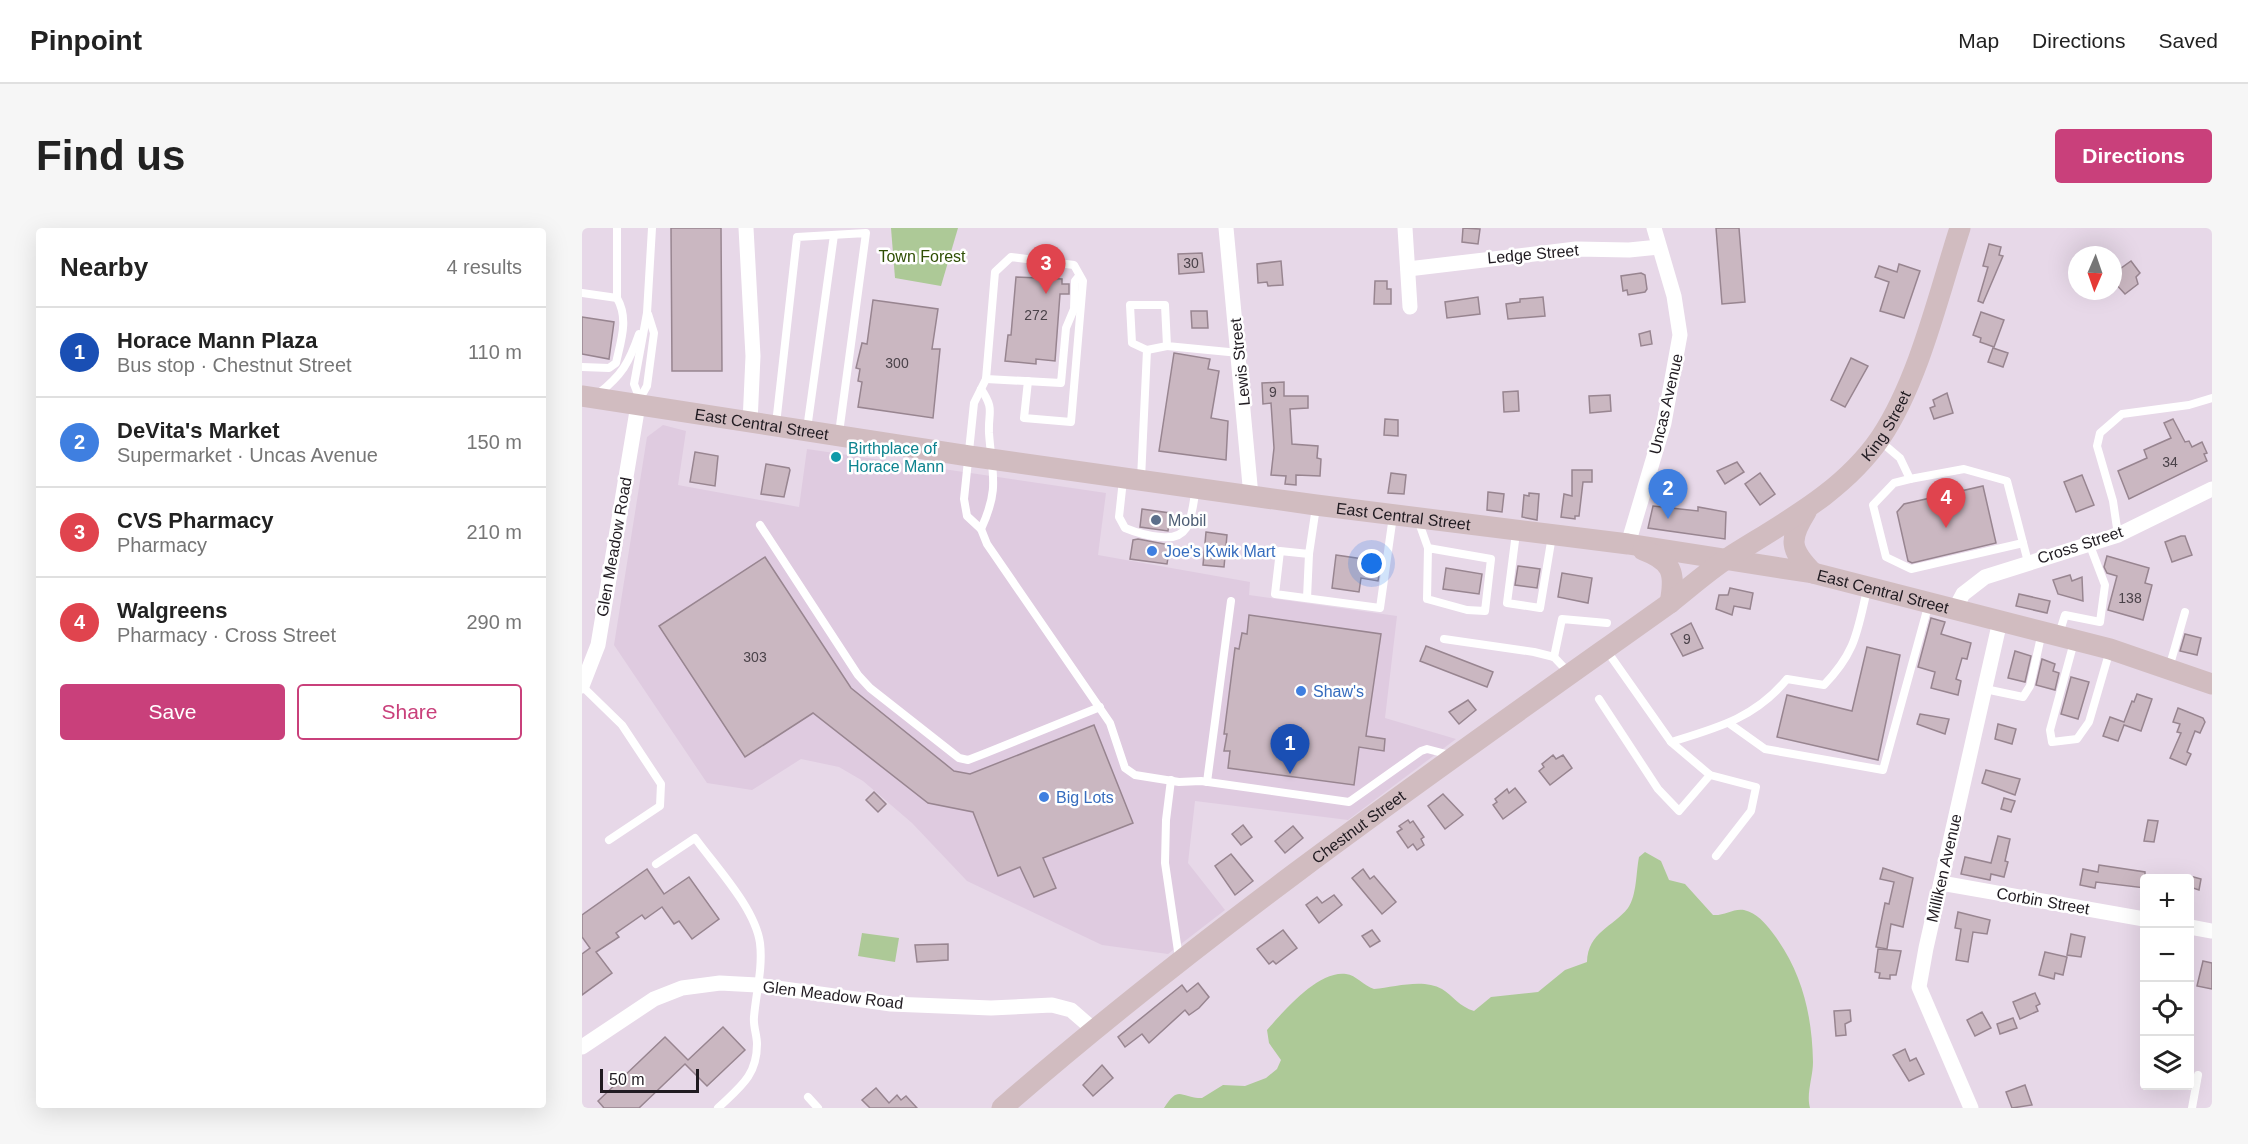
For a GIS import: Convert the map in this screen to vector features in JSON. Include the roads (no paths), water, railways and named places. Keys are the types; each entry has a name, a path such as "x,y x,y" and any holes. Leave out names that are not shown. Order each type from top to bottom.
{"main road":[{"name":"King Street","path":"1727,559 1807,510 1839,482 1879,440 1902,400 1960,228"},
{"name":"East Central Street","path":"587,397 639,401 750,423 838,434 1132,480 1393,516 1628,544 1813,573 1868,585 2110,649 2212,684"},
{"path":"1807,510 1793,533 1794,548 1801,561 1813,573"},
{"path":"1628,544 1660,557 1670,568 1673,578 1670,603"},
{"name":"Chestnut Street","path":"1002,1108 1093,1029 1180,962 1727,559"}],"street":[{"path":"746,228 753,356 750,423"},
{"name":"Lewis Street","path":"1226,228 1251,496"},
{"path":"1404,228 1410,307"},
{"name":"Uncas Avenue","path":"1628,544 1664,423 1680,335 1674,296 1654,228"},
{"name":"Ledge Street","path":"1408,269 1576,249 1629,250 1659,247"},
{"name":"Glen Meadow Road","path":"582,686 598,645 639,401"},
{"name":"Cross Street","path":"1955,609 1963,594 1984,577 2118,535 2212,489"},
{"name":"Milliken Avenue","path":"1971,1108 1919,987 2000,621"},
{"name":"Corbin Street","path":"1941,883 2140,918"},
{"path":"2194,928 2212,931"},
{"name":"Glen Meadow Road","path":"582,1047 637,1008 672,991 720,983 757,985 891,1004 991,1008 1052,1005 1071,1010 1093,1029"}],"lane":[{"path":"582,367 609,368 616,363 624,322 624,310 617,298 617,228"},
{"path":"639,401 634,384 647,313 651,228"},
{"path":"776,425 797,237 866,233 838,434"},
{"path":"807,430 834,235"},
{"path":"1028,381 1024,418 1071,422 1074,384 1078,367 1083,281 1074,264 1011,257 995,272 986,379 974,403 963,499 967,516 981,529 987,544 1110,723 1125,768 1135,775 1207,782 1349,802 1421,751 1427,749 1457,757"},
{"path":"1060,383 1066,328 1074,309 1075,281 1079,276"},
{"path":"582,293 617,298"},
{"path":"1167,346 1165,305 1130,305 1132,343 1147,350 1167,346 1239,353"},
{"path":"587,397 618,378 628,364 647,313"},
{"path":"639,401 647,386 654,333 647,313"},
{"path":"1147,350 1132,480 1119,517 1125,528 1141,535 1174,539 1184,533 1190,520 1196,488"},
{"path":"986,379 1074,384"},
{"path":"981,389 991,404 989,434 995,478 990,509 981,529"},
{"path":"2118,535 2113,501 2097,446 2100,433 2122,414 2190,405 2212,398"},
{"path":"1879,440 1900,458 1910,479"},
{"path":"2023,543 1911,569 1886,557 1874,505 1894,483 1964,469 2007,481 2028,562"},
{"path":"1307,598 1309,554 1316,505"},
{"path":"1309,554 1280,551 1275,594 1380,608 1393,516"},
{"path":"1418,519 1428,548 1427,599 1467,610 1485,611 1491,559 1428,548"},
{"path":"760,525 858,675 870,688 959,758 968,760 1100,707"},
{"path":"1516,531 1507,603 1540,608 1552,535"},
{"path":"1986,689 2023,697 2058,636 2065,615 2100,622 2105,585 2089,543"},
{"path":"1671,742 1730,724 1772,698 1787,679 1824,685 1844,664 1856,636 1868,585"},
{"path":"1207,782 1231,602"},
{"path":"1730,724 1765,749 1883,770 1929,602"},
{"path":"2169,668 2185,612"},
{"path":"1554,657 1562,619 1606,623"},
{"path":"2058,636 2050,730 2052,742 2078,739 2089,722 2110,649"},
{"path":"1444,639 1554,657 1571,675"},
{"path":"1606,650 1671,742 1710,775 1756,787 1751,811 1716,856"},
{"path":"582,686 622,725 661,784 660,806 609,840"},
{"path":"1599,699 1658,789 1679,811 1710,775"},
{"path":"1171,780 1166,820 1165,863 1180,962"},
{"path":"656,864 695,838 754,924 760,947 753,1021 757,1056 751,1076 718,1108"},
{"path":"2192,1108 2198,1075"},
{"path":"808,1097 818,1108"}],"place":[{"name":"CVS Pharmacy","path":"1046,294"},
{"name":"Birthplace of Horace Mann","path":"836,457"},
{"name":"DeVita's Market","path":"1668,519"},
{"name":"Mobil","path":"1156,520"},
{"name":"Walgreens","path":"1946,528"},
{"name":"Joe's Kwik Mart","path":"1152,551"},
{"name":"Shaw's","path":"1301,691"},
{"name":"Horace Mann Plaza","path":"1290,774"},
{"name":"Big Lots","path":"1044,797"}],"park label":[{"name":"Town Forest","path":"922,256"}]}
